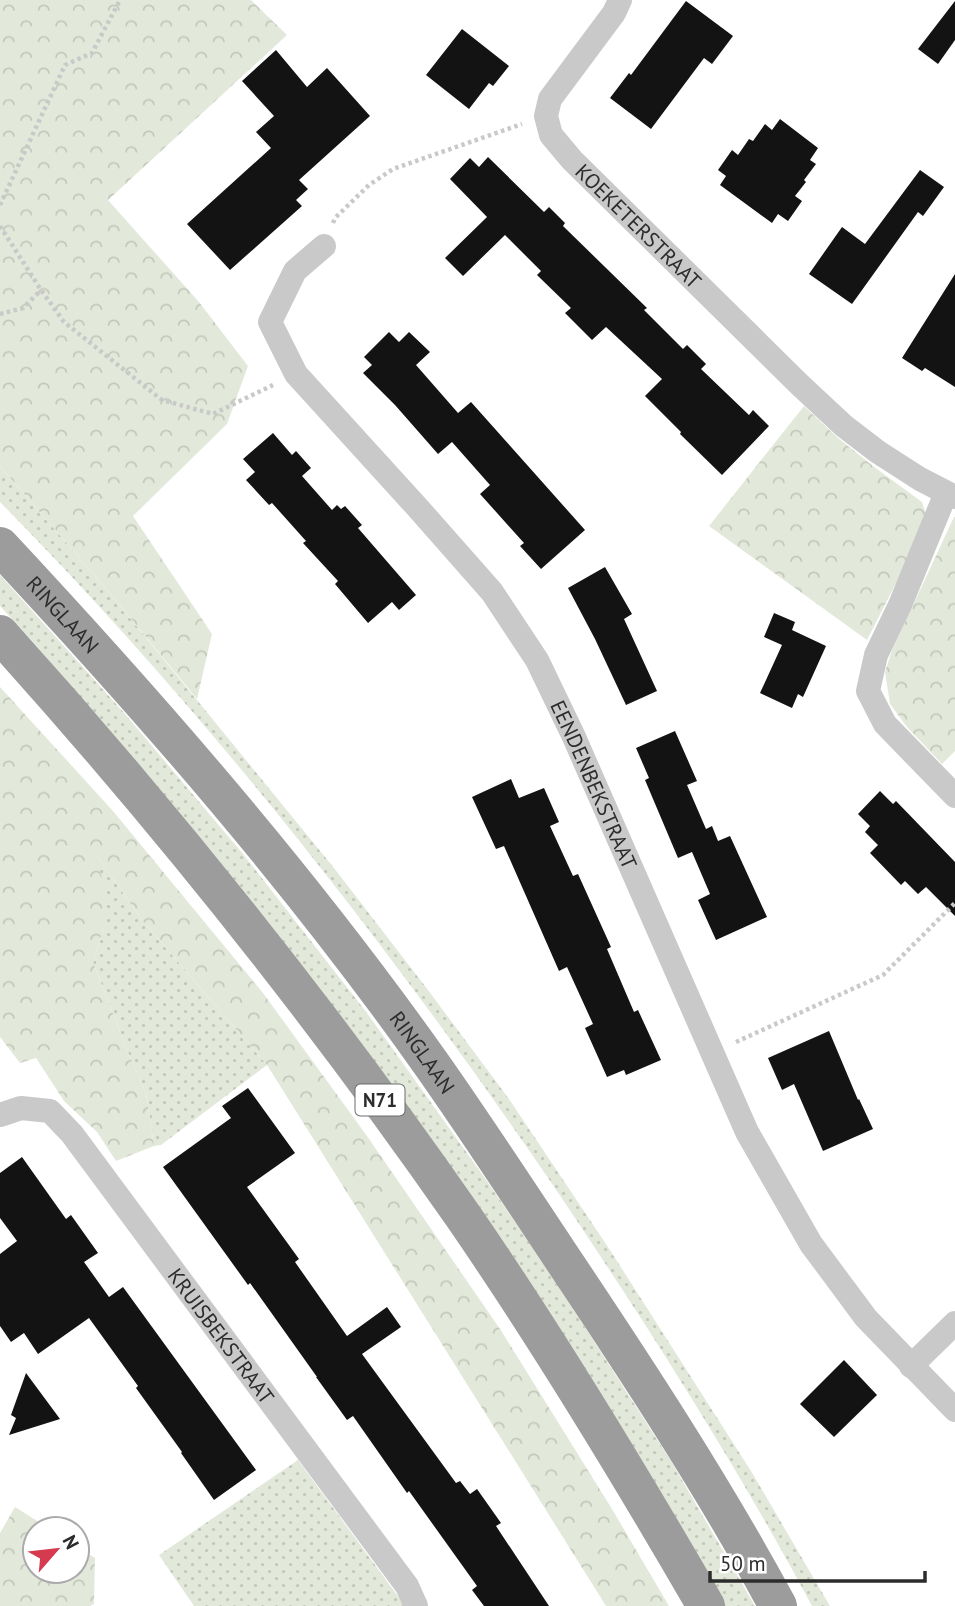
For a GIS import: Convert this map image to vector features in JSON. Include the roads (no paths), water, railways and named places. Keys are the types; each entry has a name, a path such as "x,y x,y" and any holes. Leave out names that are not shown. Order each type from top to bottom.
{"highway":[{"name":"RINGLAAN","path":"0,546 93,645 234,809 332,932 432,1065 645,1382 778,1606"},
{"name":"N71","path":"0,634 58,698 200,867 344,1050 463,1217 554,1354 706,1606"}],"street":[{"name":"KOEKETERSTRAAT","path":"620,0 614,13 550,99 546,116 551,135 572,160 844,426 878,452 951,495"},
{"name":"EENDENBEKSTRAAT","path":"324,246 295,271 270,322 296,374 492,592 537,660 574,737 747,1132 811,1244 866,1318 955,1410"},
{"path":"951,495 876,654 868,691 885,724 955,796"},
{"name":"KRUISBEKSTRAAT","path":"0,1115 21,1108 50,1111 72,1134 407,1586 416,1606"},
{"path":"911,1366 955,1323"}]}
